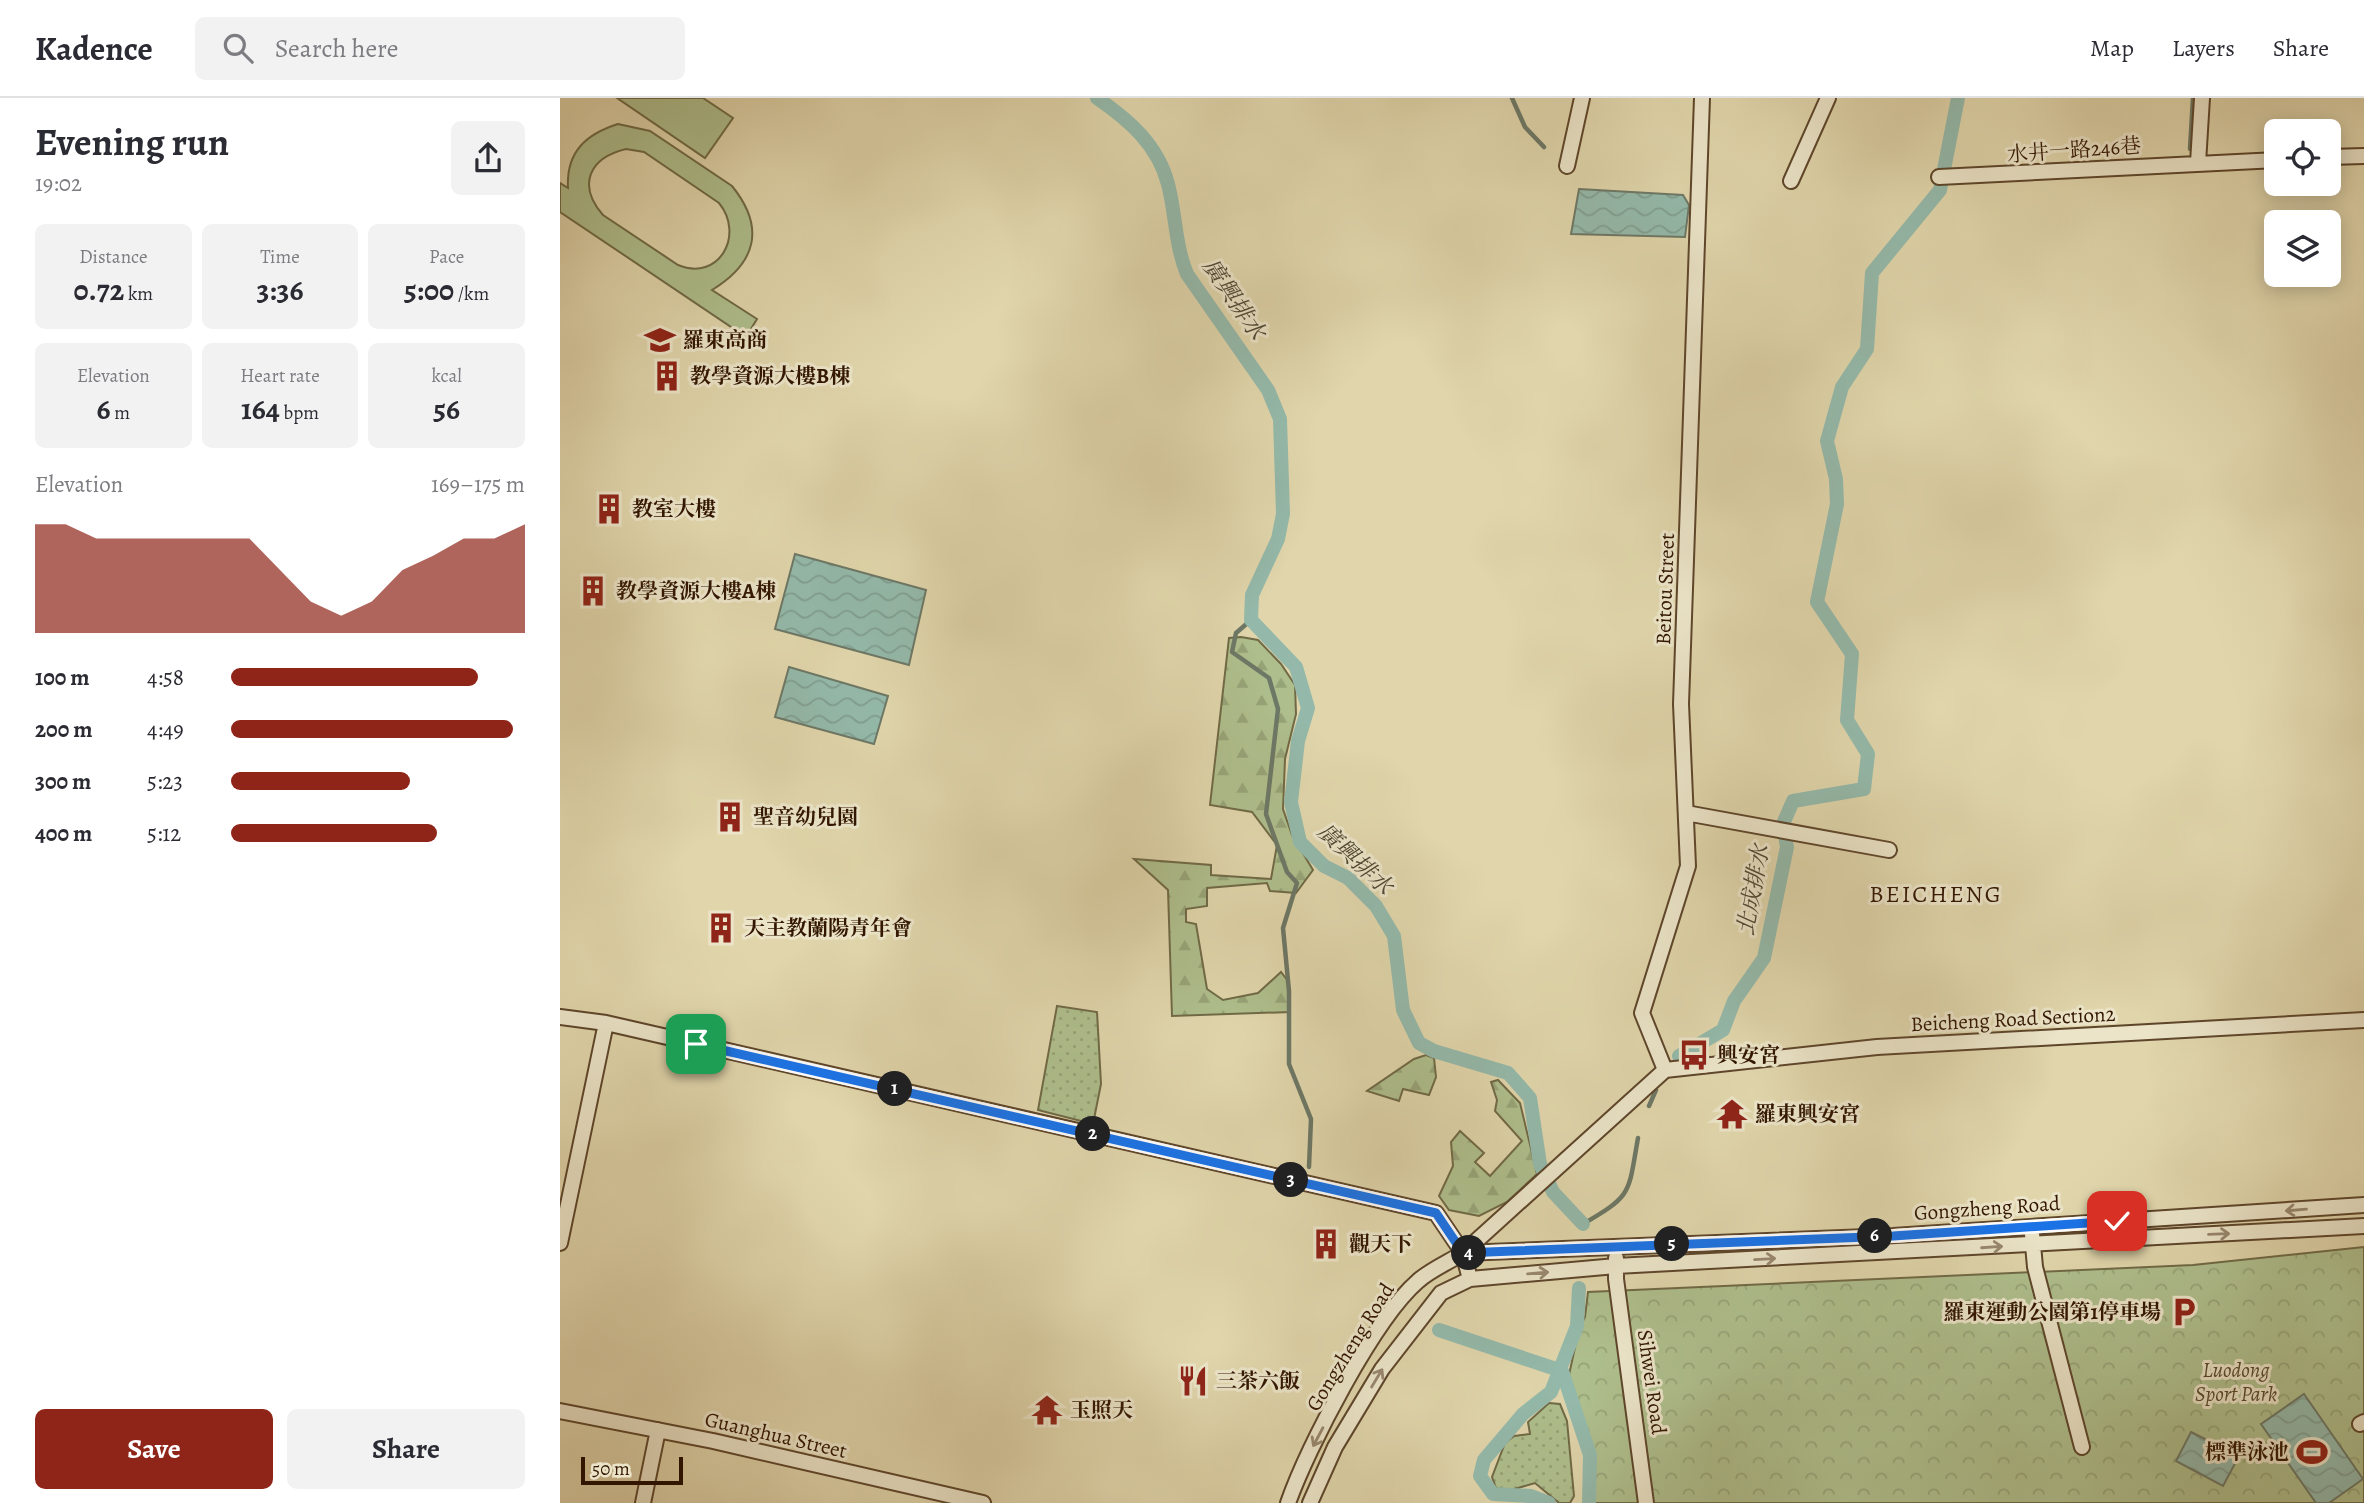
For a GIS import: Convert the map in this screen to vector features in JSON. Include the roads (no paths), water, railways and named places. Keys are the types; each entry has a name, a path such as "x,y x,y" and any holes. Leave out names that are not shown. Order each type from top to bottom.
{"street":[{"path":"1567,166 1581,98"},
{"name":"Beitou Street","path":"1665,1070 1642,1013 1688,866 1681,704 1702,98"},
{"path":"1791,181 1828,98"},
{"path":"2198,163 2202,98"},
{"path":"2341,157 2364,156"},
{"name":"水井一路246巷","path":"1946,177 2264,160"},
{"path":"1686,813 1889,850"},
{"path":"560,1017 606,1023 1436,1213 1463,1253 1470,1279"},
{"name":"Beicheng Road Section2","path":"1665,1070 1877,1047 2364,1020"},
{"path":"560,1243 606,1023"},
{"path":"1463,1253 1665,1070"},
{"name":"Gongzheng Road","path":"1288,1503 1299,1473 1393,1308 1418,1280 1463,1253 1893,1236 2364,1205"},
{"path":"2032,1226 2035,1267 2082,1447"},
{"name":"Gongzheng Road","path":"1310,1503 1335,1447 1382,1368 1441,1293 1470,1279 1616,1266 2364,1226"},
{"name":"Sihwei Road","path":"1616,1246 1616,1266 1646,1503"},
{"name":"Guanghua Street","path":"560,1411 658,1430 975,1502"},
{"path":"643,1503 658,1430"}],"water":[{"path":"1579,189 1683,195 1689,205 1685,237 1571,234"},
{"path":"795,554 926,590 909,665 775,629"},
{"path":"789,667 888,696 874,744 775,717"},
{"name":"標準泳池","path":"2304,1394 2363,1479 2329,1503 2316,1503 2261,1424"},
{"path":"2191,1432 2239,1456 2223,1486 2176,1461"}],"waterway":[{"name":"廣興排水","path":"1097,98 1131,125 1150,145 1157,157 1168,184 1180,252 1187,274 1268,390 1280,419 1283,514 1278,539 1252,595 1251,620 1296,667 1308,708 1298,741 1291,802 1300,842 1324,866 1348,878 1376,906 1394,936 1403,1010 1419,1043 1434,1051 1508,1073 1530,1098 1540,1164 1553,1192 1583,1224"},
{"path":"1512,98 1525,127 1544,147"},
{"name":"北成排水","path":"1679,1056 1723,1030 1734,1001 1764,958 1787,847 1783,824 1793,801 1864,789 1868,754 1847,720 1852,654 1817,602 1837,504 1836,479 1827,441 1842,387 1867,349 1872,273 1940,190 1958,98"},
{"path":"2190,149 2193,98"},
{"path":"1251,620 1236,633 1232,652 1269,678 1278,709 1266,814 1287,872 1297,883 1283,928 1289,991 1289,1064 1311,1119 1309,1167"},
{"name":"北成排水","path":"1649,1106 1656,1090"},
{"name":"北成排水","path":"1583,1224 1611,1206 1626,1191 1638,1138"},
{"path":"1549,1503 1531,1496 1493,1494 1480,1476 1484,1460 1523,1414 1551,1392 1577,1326 1579,1288"},
{"path":"1439,1330 1562,1371 1590,1455 1589,1503"}],"place":[{"name":"羅東高商","path":"660,340"},
{"name":"教學資源大樓B棟","path":"667,376"},
{"name":"教室大樓","path":"609,509"},
{"name":"教學資源大樓A棟","path":"593,591"},
{"name":"聖音幼兒園","path":"730,817"},
{"name":"天主教蘭陽青年會","path":"721,928"},
{"name":"興安宮","path":"1694,1055"},
{"name":"羅東興安宮","path":"1732,1114"},
{"name":"觀天下","path":"1326,1244"},
{"name":"羅東運動公園第1停車場","path":"2184,1312"},
{"name":"三茶六飯","path":"1193,1381"},
{"name":"玉照天","path":"1047,1410"},
{"name":"標準泳池","path":"2312,1452"}],"district":[{"name":"BEICHENG","path":"1936,894"}],"park label":[{"name":"Luodong Sport Park","path":"2236,1382"}]}
